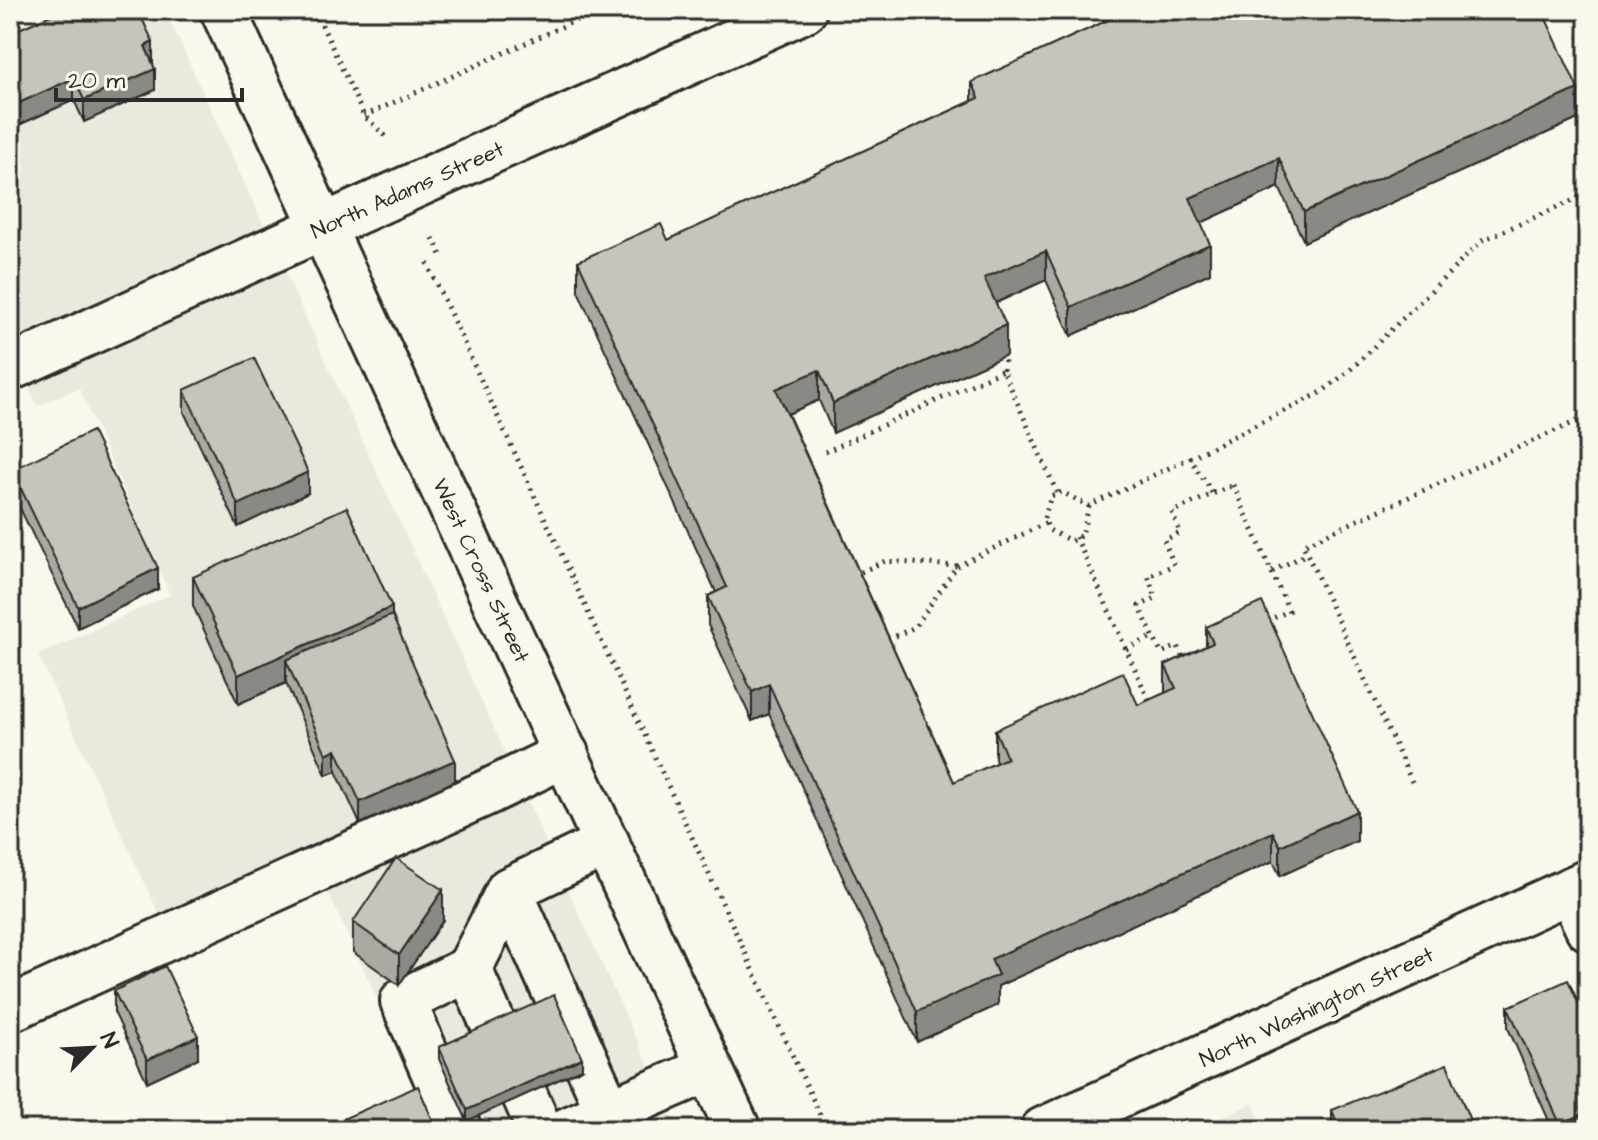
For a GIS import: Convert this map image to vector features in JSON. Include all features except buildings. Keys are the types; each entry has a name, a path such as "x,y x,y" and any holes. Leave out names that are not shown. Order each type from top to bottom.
{"street":[{"name":"West Cross Street","path":"223,10 738,1130"},
{"name":"North Adams Street","path":"10,368 804,10"},
{"path":"10,1009 566,754"},
{"path":"459,1130 403,1001 469,969 509,890 607,843"},
{"path":"509,890 609,1112"},
{"name":"North Washington Street","path":"1043,1130 1582,900"},
{"path":"469,969 497,1033"},
{"path":"568,1130 709,1069"}],"path":[{"path":"315,10 364,116 389,139"},
{"path":"364,116 599,10"},
{"path":"1582,10 1588,23"},
{"path":"1089,506 1322,392 1350,370 1483,240 1588,194"},
{"path":"431,234 441,255"},
{"path":"427,263 827,1130"},
{"path":"1006,355 1003,370 1057,493"},
{"path":"825,452 1003,370"},
{"path":"1412,782 1303,545 1588,416"},
{"path":"1190,458 1213,494"},
{"path":"1233,485 1272,571 1289,611 1183,658 1178,646 1161,653 1139,606 1156,598 1148,576 1174,565 1164,540 1180,533 1172,512 1233,485"},
{"path":"1062,492 1089,506 1082,535 1071,541 1049,530 1044,518 1051,496 1062,492"},
{"path":"887,640 915,627 957,566 1046,523"},
{"path":"1076,537 1154,712"},
{"path":"1272,571 1307,554"},
{"path":"861,572 885,561 957,566"},
{"path":"1126,649 1152,637"}],"shaded area":[{"path":"81,10 165,10 678,1130 438,1130 326,888 166,929 38,655 170,595 79,388 38,406 10,347 10,42"},
{"path":"1253,1103 1264,1130 1194,1130"}]}
